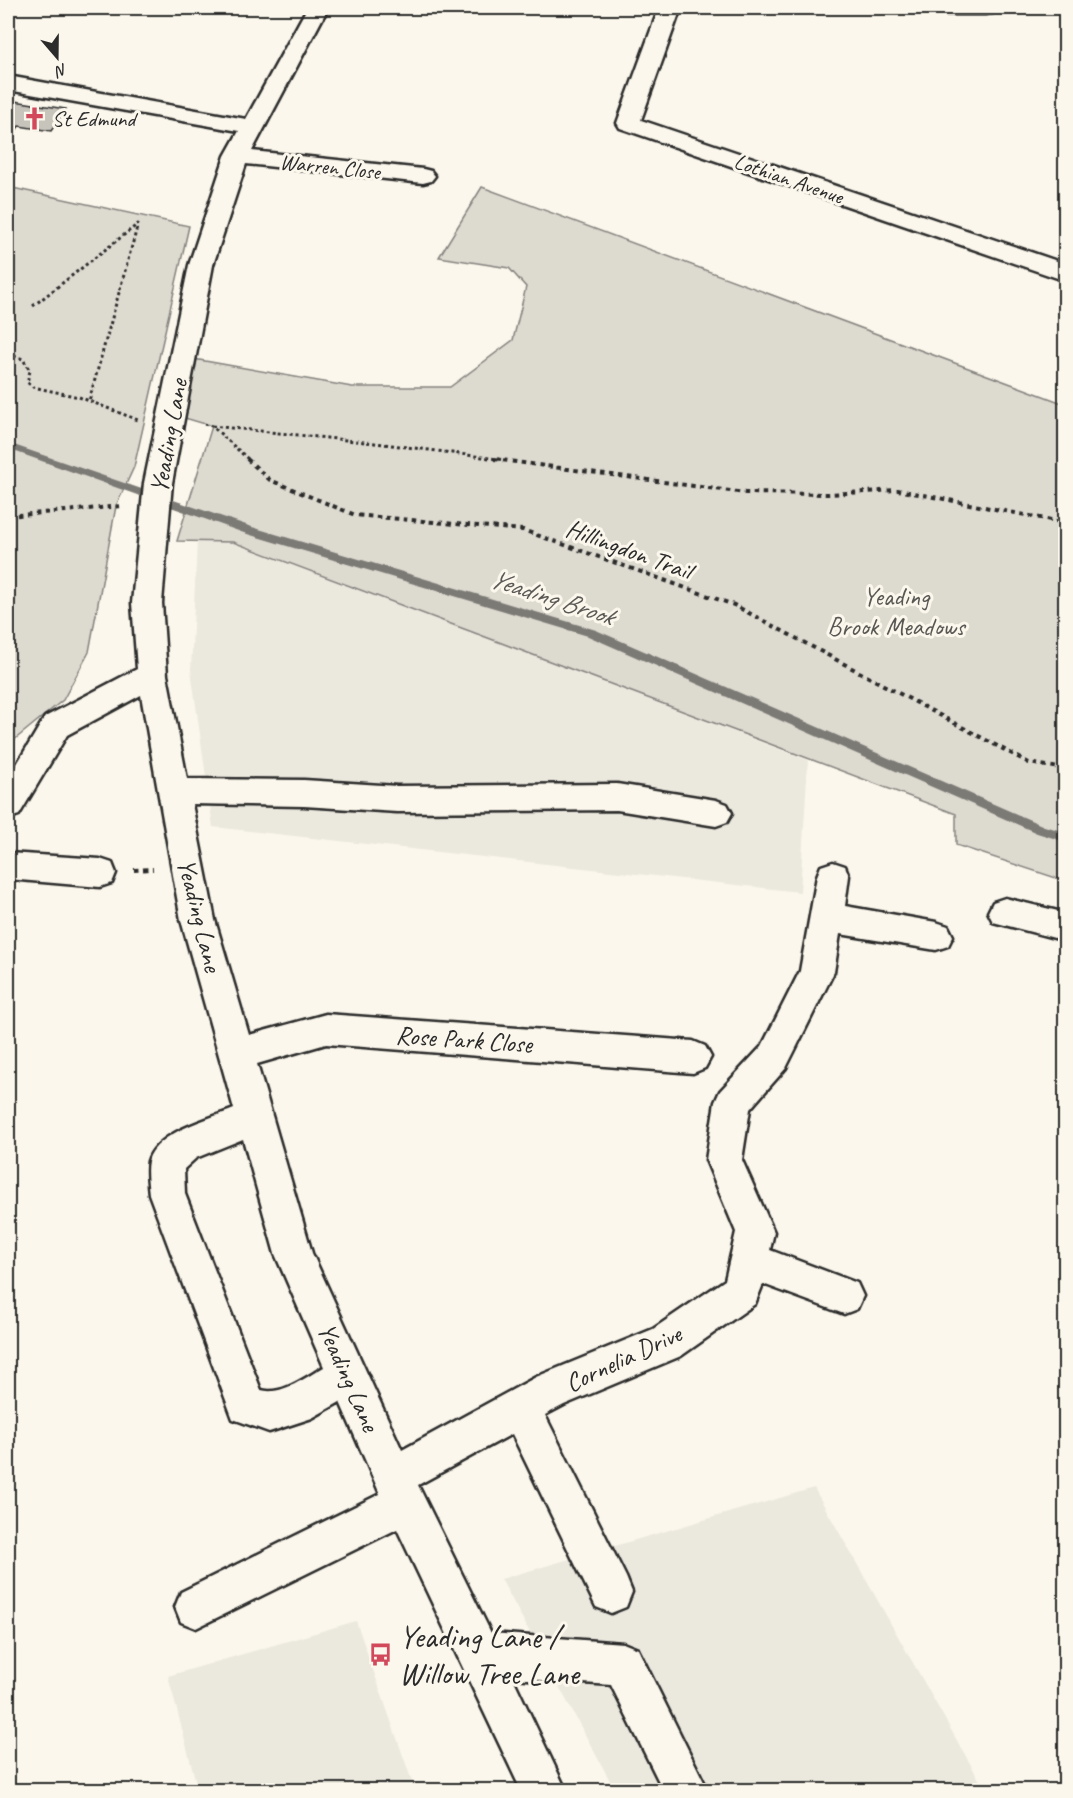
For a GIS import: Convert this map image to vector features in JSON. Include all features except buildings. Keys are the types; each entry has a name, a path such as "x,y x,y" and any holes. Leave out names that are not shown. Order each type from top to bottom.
{"street":[{"name":"Lothian Avenue","path":"670,8 628,123 1065,273"},
{"path":"938,8 985,8"},
{"name":"Yeading Lane","path":"308,10 237,156 201,265 168,426 157,497 147,603 152,675 198,920 294,1254 400,1489 544,1791"},
{"path":"8,83 252,128"},
{"name":"Warren Close","path":"237,156 423,176"},
{"path":"8,806 56,726 152,675"},
{"path":"173,790 397,798 617,797 716,813"},
{"path":"8,866 100,873"},
{"name":"Cornelia Drive","path":"196,1606 400,1489 520,1408 550,1391 667,1343 742,1291 755,1233 724,1160 733,1102 774,1058 817,972 833,876"},
{"path":"1005,912 1065,927"},
{"path":"826,917 936,936"},
{"name":"Rose Park Close","path":"238,1054 326,1029 693,1057"},
{"path":"256,1117 183,1146 166,1162 166,1194 247,1405 269,1412 298,1404 348,1375"},
{"path":"748,1260 844,1296"},
{"path":"520,1408 611,1592"},
{"path":"479,1654 623,1664 686,1791"}],"path":[{"path":"33,306 138,224 89,401"},
{"path":"8,354 23,359 30,371 27,382 33,387 50,389 168,426 212,426 384,444 745,493 829,494 898,490 1065,523"},
{"name":"Hillingdon Trail","path":"212,426 270,480 355,515 523,530 734,605 1029,763 1065,769"},
{"path":"8,516 116,506 157,497"},
{"path":"100,873 187,866"}],"shaded area":[{"path":"197,541 233,542 808,760 800,892 213,827 191,670"},
{"path":"814,1488 985,1790 615,1790 501,1579"},
{"path":"356,1621 415,1790 198,1790 168,1676"}],"green space":[{"path":"8,187 189,226 134,467 116,506 89,652 63,700 8,745"},
{"name":"Yeading Brook Meadows","path":"482,187 1065,404 1065,881 956,845 956,814 233,542 177,541 212,426 178,416 182,357 352,387 450,387 513,340 526,287 509,268 439,257"}],"waterway":[{"name":"Yeading Brook","path":"8,446 248,530 592,633 1041,830 1066,837"}],"place":[{"name":"St Edmund","path":"34,118"},
{"name":"Yeading Lane / Willow Tree Lane","path":"381,1654"}]}
